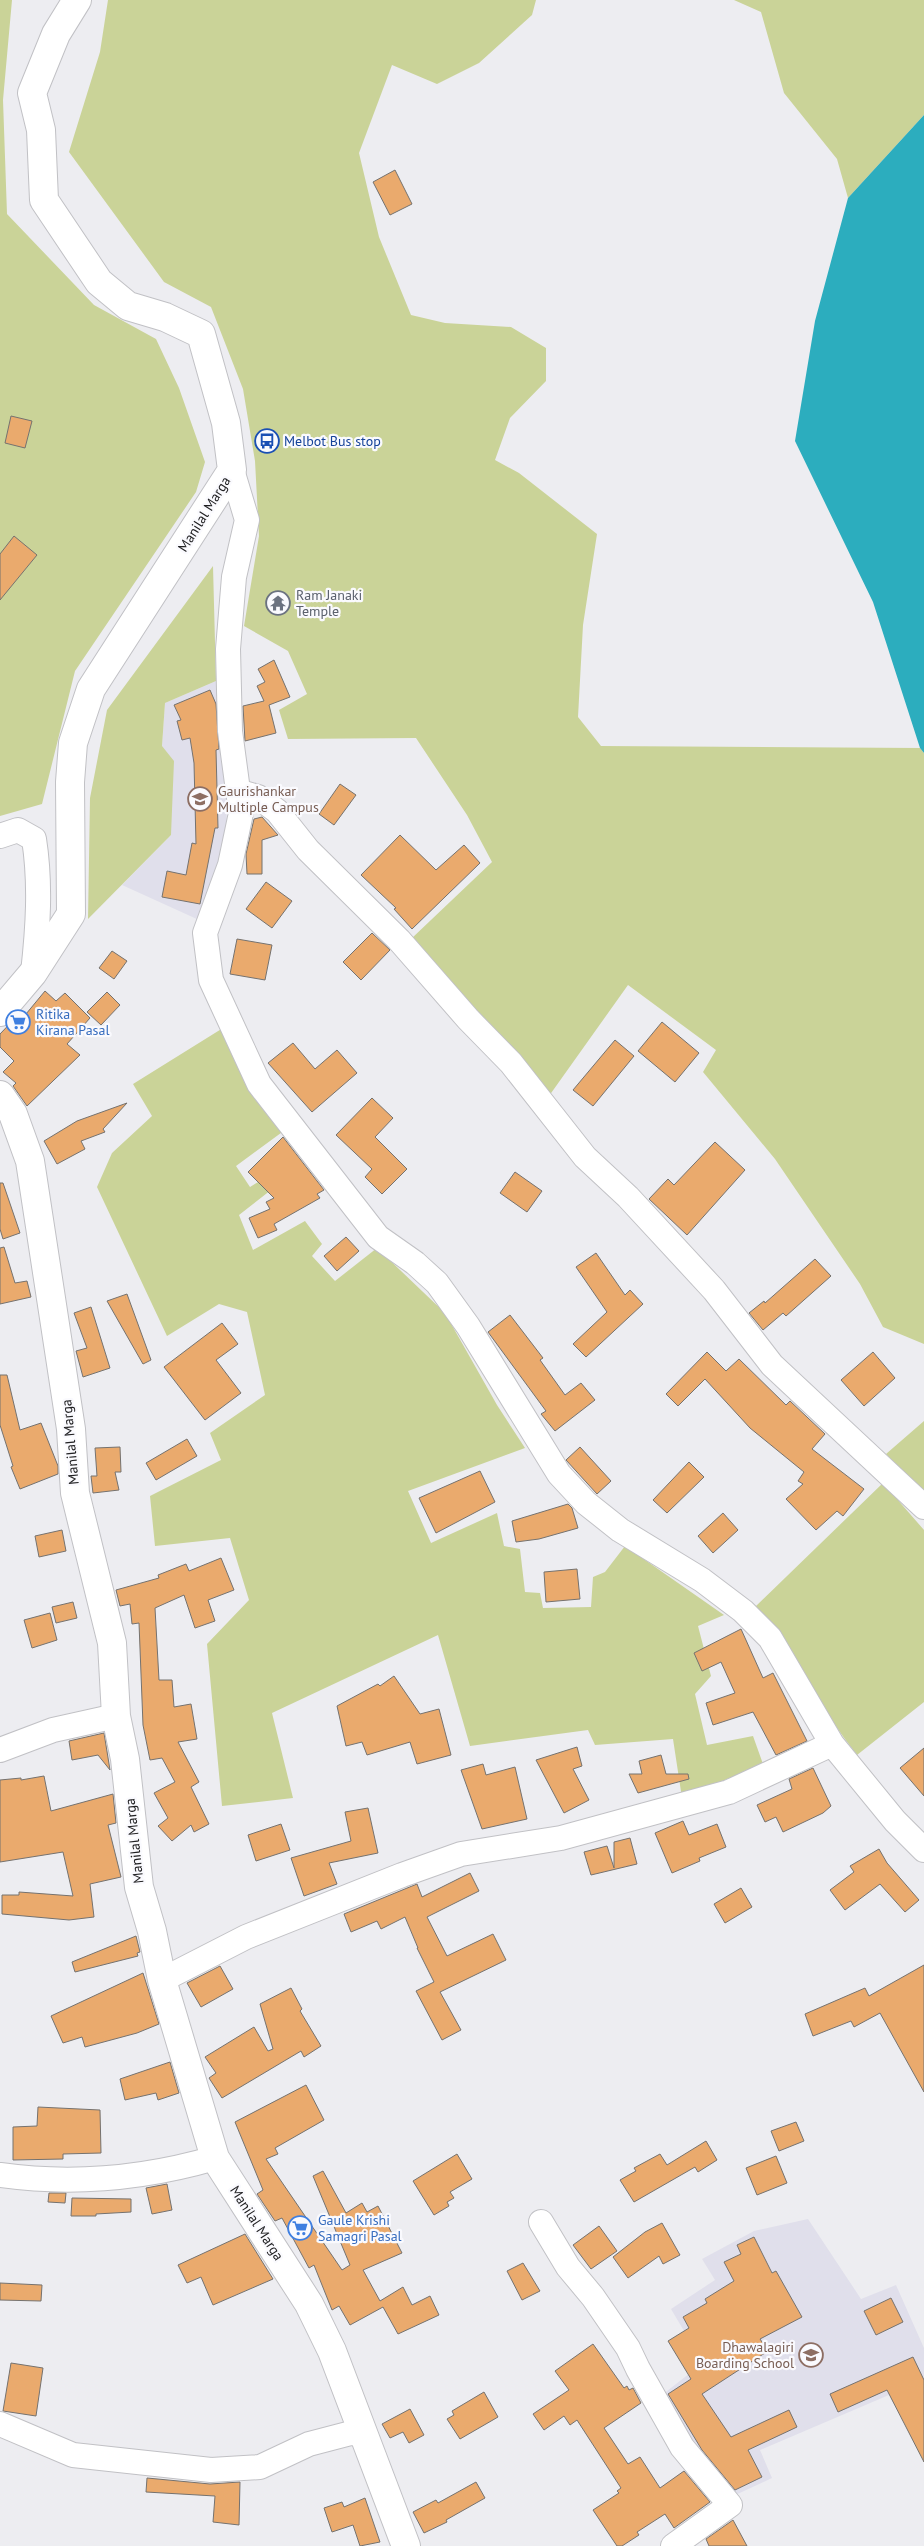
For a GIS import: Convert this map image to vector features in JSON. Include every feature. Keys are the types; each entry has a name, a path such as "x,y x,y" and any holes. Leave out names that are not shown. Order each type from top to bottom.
{"street":[{"name":"Manilal Marga","path":"0,1012 33,973 71,914 70,782 73,743 91,689 232,470 226,423 201,334 165,317 128,306 99,282 44,200 40,130 32,93 56,34 77,0"},
{"path":"232,470 247,520 234,577 228,649 230,731 236,791 241,812 230,865 205,933 211,980 259,1084 378,1237 415,1263 437,1283 468,1326 559,1474 586,1503 620,1530 702,1580 743,1611 770,1638 832,1744 895,1821 924,1850"},
{"path":"236,791 258,797 277,811 308,850 399,940 468,1019 511,1063 585,1158 628,1198 714,1290 772,1365 924,1508"},
{"path":"0,836 18,830 34,839 38,865 38,926 33,973"},
{"name":"Manilal Marga","path":"0,1095 13,1114 30,1161 71,1429 75,1492 112,1643 116,1716 125,1759 139,1887 152,1931 162,1980 215,2158 309,2304 332,2351 406,2546"},
{"path":"0,1750 53,1730 116,1716"},
{"path":"162,1980 246,1937 402,1875 461,1854 561,1838 729,1792 832,1744"},
{"path":"0,2175 19,2178 135,2176 176,2169 215,2158"},
{"path":"541,2222 568,2267 593,2297 628,2348 682,2447 730,2505 673,2546"},
{"path":"0,2424 72,2456 211,2470 260,2467 309,2444 350,2433 364,2436"}],"shaded area":[{"name":"Gaurishankar Multiple Campus","path":"216,681 228,764 226,837 199,920 122,885 171,835 162,746 165,703"},
{"name":"Dhawalagiri Boarding School","path":"808,2219 861,2299 896,2285 924,2348 924,2380 760,2450 772,2478 731,2497 658,2398 703,2363 671,2309 715,2280 702,2259 754,2231"}],"green space":[{"path":"0,0 12,0 3,100 7,214 94,305 156,339 179,388 205,462 196,492 75,671 42,804 0,816"},
{"path":"108,0 536,0 532,15 479,63 437,84 392,65 359,153 379,237 411,315 445,323 511,327 546,348 546,381 510,418 495,460 519,473 597,534 583,625 578,717 601,746 920,748 924,753 924,1344 883,1327 860,1284 775,1159 703,1072 716,1050 628,985 549,1096 500,1036 411,939 492,862 467,815 416,738 288,739 279,710 307,694 288,651 244,626 259,536 255,461 243,389 211,307 164,282 69,152 100,52"},
{"path":"734,0 924,0 924,115 848,198 837,159 784,93 761,12"},
{"path":"213,566 216,681 165,703 162,746 174,761 171,835 88,919 90,798 107,710"},
{"path":"223,1028 285,1130 236,1166 250,1187 263,1179 271,1190 239,1215 253,1250 305,1221 322,1244 312,1256 335,1281 377,1248 445,1313 497,1405 525,1448 408,1491 431,1543 497,1513 504,1546 520,1549 525,1592 540,1593 543,1608 591,1607 593,1577 605,1572 625,1546 724,1615 698,1626 711,1676 695,1694 707,1745 753,1736 763,1764 682,1798 673,1739 595,1745 588,1730 470,1746 438,1635 272,1713 293,1798 222,1806 207,1644 249,1600 230,1538 155,1546 150,1496 221,1460 210,1433 265,1395 247,1312 219,1304 167,1336 97,1187 112,1153 152,1116 133,1084"},
{"path":"924,1421 924,1492 886,1454"},
{"path":"883,1483 924,1530 924,1702 857,1755 755,1607"}],"water":[{"path":"924,115 924,753 920,748 873,602 795,441 815,321 848,198"}],"building":[{"path":"395,170 412,204 390,215 373,182"},
{"path":"11,416 32,421 25,448 5,443"},
{"path":"14,536 37,555 0,600 0,554"},
{"path":"274,660 290,697 269,705 276,733 245,741 243,706 264,701 257,686 265,682 258,669"},
{"path":"210,690 216,704 219,749 216,750 218,828 215,828 200,904 162,897 167,871 186,875 192,843 196,844 194,763 190,738 182,740 177,721 181,720 174,705"},
{"path":"340,784 356,795 334,825 319,814"},
{"path":"262,817 278,835 262,840 262,874 247,874 246,854 254,819"},
{"path":"400,835 436,870 464,845 480,863 412,929 394,909 396,908 361,875"},
{"path":"266,882 292,901 272,928 246,909"},
{"path":"372,933 390,950 361,980 343,962"},
{"path":"237,939 272,945 265,980 230,974"},
{"path":"112,951 127,961 114,979 99,968"},
{"path":"45,991 56,1001 65,993 90,1018 67,1044 80,1055 27,1106 13,1086 16,1083 3,1072 14,1061 0,1047 0,1034 22,1011 26,1014"},
{"path":"107,992 120,1005 101,1025 87,1012"},
{"path":"662,1022 699,1053 675,1082 638,1051"},
{"path":"615,1040 634,1056 593,1106 573,1090"},
{"path":"293,1043 315,1069 337,1050 357,1073 312,1112 268,1063"},
{"path":"372,1098 393,1118 375,1137 407,1169 382,1194 365,1177 372,1169 336,1135"},
{"path":"127,1103 103,1129 105,1132 81,1141 85,1149 57,1164 44,1141 77,1121"},
{"path":"283,1137 324,1190 317,1194 320,1198 274,1224 277,1230 258,1238 249,1218 270,1209 266,1202 274,1198 248,1172"},
{"path":"715,1142 745,1170 687,1235 649,1199 668,1179 674,1185"},
{"path":"515,1172 542,1191 527,1212 500,1193"},
{"path":"0,1183 3,1183 20,1233 3,1239 0,1229"},
{"path":"346,1237 359,1251 337,1271 324,1256"},
{"path":"4,1247 15,1283 27,1281 31,1297 0,1304 0,1248"},
{"path":"596,1253 625,1295 630,1290 643,1304 586,1357 573,1344 607,1312 576,1267"},
{"path":"815,1259 831,1276 786,1316 783,1313 763,1330 749,1313 764,1301 765,1303"},
{"path":"127,1294 151,1360 143,1364 107,1301"},
{"path":"91,1307 110,1368 83,1377 76,1351 87,1348 74,1313"},
{"path":"510,1315 543,1358 540,1360 565,1395 581,1383 595,1400 555,1431 541,1414 546,1411 488,1332"},
{"path":"222,1323 238,1344 216,1360 241,1393 205,1420 164,1367"},
{"path":"707,1352 726,1371 739,1359 786,1405 790,1401 825,1434 812,1449 864,1489 843,1516 837,1511 816,1530 786,1499 803,1484 798,1481 804,1472 750,1428 705,1379 678,1406 666,1394"},
{"path":"873,1352 895,1378 864,1406 841,1380"},
{"path":"0,1375 7,1375 20,1430 41,1423 58,1466 58,1474 20,1489 11,1467 13,1466 0,1425"},
{"path":"187,1439 197,1456 156,1480 146,1463"},
{"path":"120,1447 121,1472 115,1472 119,1490 93,1493 91,1476 97,1476 95,1448"},
{"path":"580,1447 611,1481 597,1494 566,1460"},
{"path":"689,1462 704,1477 667,1513 653,1500"},
{"path":"480,1471 495,1502 436,1533 419,1498"},
{"path":"568,1504 572,1508 578,1528 539,1539 516,1542 512,1521"},
{"path":"723,1513 738,1530 713,1553 698,1536"},
{"path":"62,1530 66,1551 39,1557 35,1536"},
{"path":"221,1558 234,1590 208,1600 215,1621 195,1628 184,1595 155,1608 159,1680 172,1680 174,1707 191,1704 197,1739 178,1742 199,1782 191,1787 209,1824 194,1832 191,1825 172,1841 158,1826 168,1818 154,1793 175,1782 162,1758 150,1760 143,1725 139,1623 132,1624 130,1604 120,1606 116,1590 159,1578 158,1575 186,1564 189,1571"},
{"path":"577,1569 580,1599 546,1602 544,1572"},
{"path":"73,1602 77,1618 56,1623 52,1607"},
{"path":"50,1613 57,1640 32,1648 24,1620"},
{"path":"741,1629 763,1678 773,1673 807,1741 776,1755 753,1712 713,1725 706,1703 735,1693 721,1662 702,1671 694,1653"},
{"path":"394,1676 420,1714 439,1709 451,1755 417,1764 410,1742 367,1755 362,1742 346,1746 337,1706 378,1684 380,1686"},
{"path":"104,1733 110,1770 98,1755 72,1760 69,1741"},
{"path":"577,1747 582,1766 573,1769 589,1800 564,1813 536,1760"},
{"path":"924,1748 924,1796 900,1768"},
{"path":"661,1755 666,1774 688,1774 689,1779 638,1793 629,1774 642,1774 639,1761"},
{"path":"483,1764 486,1775 515,1767 527,1819 482,1829 461,1770"},
{"path":"813,1768 831,1806 823,1813 783,1832 776,1817 765,1822 757,1805 792,1789 789,1779"},
{"path":"44,1776 51,1811 113,1794 116,1823 108,1825 121,1877 90,1884 94,1917 69,1920 2,1914 2,1895 19,1895 19,1892 73,1896 63,1852 0,1862 0,1780 21,1778 21,1780"},
{"path":"368,1808 378,1853 329,1863 337,1884 304,1896 291,1858 351,1841 345,1812"},
{"path":"683,1821 689,1835 717,1824 726,1847 699,1858 700,1861 672,1873 655,1833"},
{"path":"281,1824 290,1850 256,1861 248,1835"},
{"path":"630,1838 637,1864 591,1875 584,1852 607,1846 614,1868 614,1842"},
{"path":"879,1849 887,1863 919,1900 905,1912 880,1884 845,1910 830,1890 854,1872 850,1866"},
{"path":"470,1873 479,1891 427,1917 447,1956 493,1934 506,1960 440,1992 461,2030 442,2040 416,1991 434,1982 417,1948 405,1917 381,1929 377,1921 351,1932 344,1914 417,1884 422,1897"},
{"path":"741,1888 752,1907 725,1923 714,1904"},
{"path":"136,1936 140,1952 137,1953 138,1956 75,1972 72,1962"},
{"path":"924,1965 924,2092 880,2013 854,2027 851,2021 813,2036 805,2014 865,1988 869,1996"},
{"path":"220,1966 233,1989 201,2007 187,1983"},
{"path":"143,1973 159,2024 137,2033 85,2047 82,2037 63,2043 51,2016"},
{"path":"291,1988 302,2009 300,2011 321,2046 304,2057 301,2051 222,2098 209,2078 216,2073 205,2057 254,2027 268,2051 273,2049 260,2004"},
{"path":"170,2062 179,2093 158,2100 156,2093 125,2100 120,2079"},
{"path":"306,2085 324,2120 275,2148 278,2154 266,2159 342,2270 350,2265 313,2176 323,2171 346,2213 362,2203 367,2212 378,2206 402,2253 363,2270 380,2301 403,2287 412,2305 430,2296 439,2315 398,2334 383,2307 350,2325 339,2306 332,2310 314,2265 309,2268 282,2218 275,2221 257,2194 263,2190 235,2122"},
{"path":"38,2107 100,2110 101,2153 63,2154 63,2159 13,2160 13,2127 37,2126"},
{"path":"796,2122 804,2141 779,2151 771,2131"},
{"path":"706,2141 717,2160 698,2172 695,2167 634,2202 620,2180 636,2171 634,2168 660,2154 667,2165"},
{"path":"457,2154 472,2179 450,2192 454,2198 447,2202 449,2206 434,2215 413,2181"},
{"path":"776,2156 787,2183 757,2195 746,2168"},
{"path":"167,2184 172,2210 152,2214 146,2188"},
{"path":"49,2193 66,2193 65,2203 48,2202"},
{"path":"72,2198 131,2199 131,2212 96,2214 96,2216 71,2216"},
{"path":"662,2223 680,2255 663,2264 659,2256 628,2278 613,2257 645,2232"},
{"path":"599,2226 617,2251 591,2269 573,2245"},
{"path":"245,2234 273,2279 213,2305 201,2277 187,2283 178,2265"},
{"path":"754,2237 772,2273 776,2271 802,2317 760,2339 768,2351 702,2394 731,2437 789,2410 797,2427 748,2450 762,2477 735,2490 702,2450 668,2394 691,2379 668,2341 689,2328 683,2317 707,2303 705,2299 734,2281 724,2262 741,2254 737,2245"},
{"path":"523,2263 540,2291 522,2300 507,2271"},
{"path":"0,2283 42,2285 41,2301 0,2300"},
{"path":"891,2298 903,2322 876,2335 864,2311"},
{"path":"593,2344 624,2388 627,2386 629,2390 633,2388 641,2403 604,2428 628,2464 640,2457 660,2488 684,2471 710,2502 674,2528 665,2514 637,2532 639,2535 622,2546 617,2546 593,2510 619,2493 617,2491 621,2488 577,2420 570,2425 564,2416 544,2430 533,2414 569,2390 555,2371"},
{"path":"913,2357 924,2380 924,2462 887,2390 838,2412 830,2394"},
{"path":"11,2363 43,2368 36,2416 3,2411"},
{"path":"484,2392 498,2417 460,2439 447,2419 454,2415 452,2411"},
{"path":"410,2409 424,2435 409,2443 403,2432 390,2438 382,2424"},
{"path":"147,2478 210,2484 240,2482 239,2525 213,2522 215,2496 146,2492"},
{"path":"476,2482 485,2498 446,2520 447,2522 424,2533 413,2512 436,2500 438,2503"},
{"path":"365,2498 380,2542 360,2546 353,2525 332,2532 324,2508 342,2502 344,2507"},
{"path":"733,2520 747,2546 709,2546 706,2539"}],"place":[{"name":"Melbot Bus stop","path":"267,441"},
{"name":"Ram Janaki Temple","path":"278,603"},
{"name":"Gaurishankar Multiple Campus","path":"200,799"},
{"name":"Ritika Kirana Pasal","path":"18,1022"},
{"name":"Gaule Krishi Samagri Pasal","path":"300,2228"},
{"name":"Dhawalagiri Boarding School","path":"811,2355"}]}
